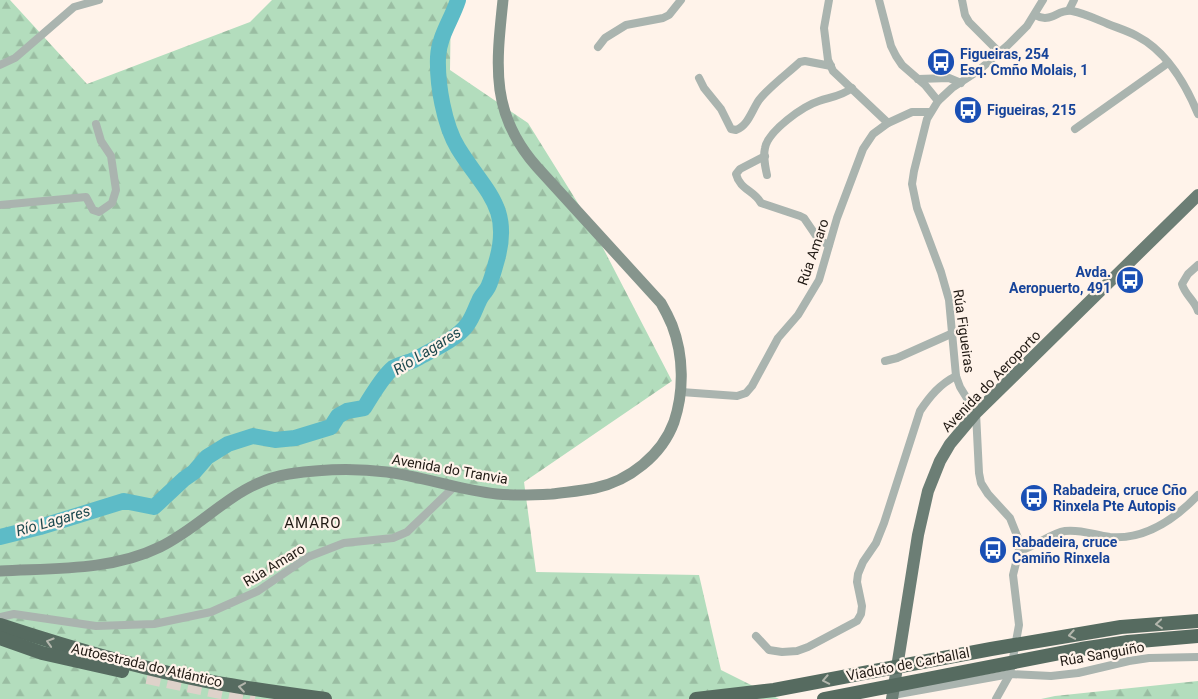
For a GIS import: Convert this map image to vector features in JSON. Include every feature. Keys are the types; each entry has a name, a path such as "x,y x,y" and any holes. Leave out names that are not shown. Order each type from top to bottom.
{"highway":[{"name":"Viaduto de Carballal","path":"696,699 774,690 1120,627 1198,620"},
{"name":"Autoestrada do Atlántico","path":"0,625 51,642 131,664 212,682 325,699"},
{"name":"Viaduto de Carballal","path":"824,699 1081,649 1128,642 1198,636"},
{"name":"Autoestrada do Atlántico","path":"0,638 42,653 146,676"}],"main road":[{"name":"Avenida do Tranvia","path":"0,571 96,566 122,561 160,547 244,490 271,478 290,474 358,470 388,472 511,496 572,492 595,488 615,482 638,469 650,459 672,427 678,410 681,392 681,371 673,326 661,302 537,167 524,152 515,137 500,95 497,70 503,0"},
{"name":"Avenida do Aeroporto","path":"892,697 918,535 928,491 940,461 950,444 963,426 1198,195"}],"street":[{"path":"0,66 15,58 72,3 99,0"},
{"path":"598,47 605,38 626,25 663,18 669,15 682,0"},
{"path":"830,0 824,28 828,60 833,71 888,123"},
{"path":"879,0 891,46 902,65 938,101"},
{"path":"962,0 965,15 969,22 999,52"},
{"name":"Rúa Figueiras","path":"996,699 1010,674 1019,625 1013,576 1019,551 1018,538 1010,518 988,494 981,483 976,413 960,387 956,376 949,300 941,272 917,208 912,184 930,112 938,101 978,71 1027,26 1043,0"},
{"path":"1069,10 1074,0"},
{"path":"1035,15 1045,19 1069,10 1137,36 1150,44 1168,63 1182,83 1198,114"},
{"path":"699,78 704,88 721,109 731,129 736,130 746,125 761,97 800,62 806,61 831,66"},
{"path":"1075,129 1168,63"},
{"path":"918,79 949,78 961,83"},
{"path":"767,175 765,146 772,135 794,114 808,105 846,93 852,88"},
{"name":"Rúa Amaro","path":"681,392 736,396 746,392 752,386 778,338 812,295 822,273 829,245 863,149 874,134 888,123 912,112 930,112"},
{"path":"0,205 86,197 93,210 99,212 112,203 116,190 111,156 101,141 96,124"},
{"path":"765,156 740,169 736,174 738,181 757,196 761,204 804,218 819,240 829,245"},
{"path":"1198,265 1188,274 1182,284 1198,311"},
{"path":"886,361 953,333"},
{"path":"756,636 769,650 782,652 797,651 857,621 862,614 857,582 858,574 863,562 876,543 884,523 920,411 929,397 940,386 956,376"},
{"name":"Rúa Amaro","path":"0,617 14,614 96,626 154,624 211,612 258,591 308,557 317,553 344,543 393,538 407,532 455,486"},
{"path":"1019,551 1030,548 1062,531 1082,530 1108,537 1131,536 1168,521 1198,495"},
{"name":"Rúa Sanguiño","path":"892,697 1010,674 1051,676 1078,673 1142,659 1198,657"}],"green space":[{"path":"0,0 10,0 87,84 250,22 272,0 451,0 450,70 528,123 589,221 672,381 524,482 536,572 699,575 721,670 779,699 0,699"},
{"path":"1198,681 1198,699 1041,699 1055,696"}],"waterway":[{"name":"Río Lagares","path":"0,537 40,527 124,501 154,507 194,472 207,457 228,444 253,436 275,440 295,438 331,427 338,416 347,411 364,408 381,381 393,368 414,360 463,330 491,280 500,244 501,228 499,214 494,201 453,139 442,104 439,79 439,49 458,0"}],"tunnel":[{"path":"147,677 255,699"}],"place":[{"name":"Figueiras, 254 Esq. Cmño Molais, 1","path":"941,62"},
{"name":"Figueiras, 215","path":"968,110"},
{"name":"Avda. Aeropuerto, 491","path":"1130,280"},
{"name":"Rabadeira, cruce Cño Rinxela Pte Autopis","path":"1034,498"},
{"name":"Rabadeira, cruce Camiño Rinxela","path":"993,550"}],"district":[{"name":"AMARO","path":"313,523"}]}
